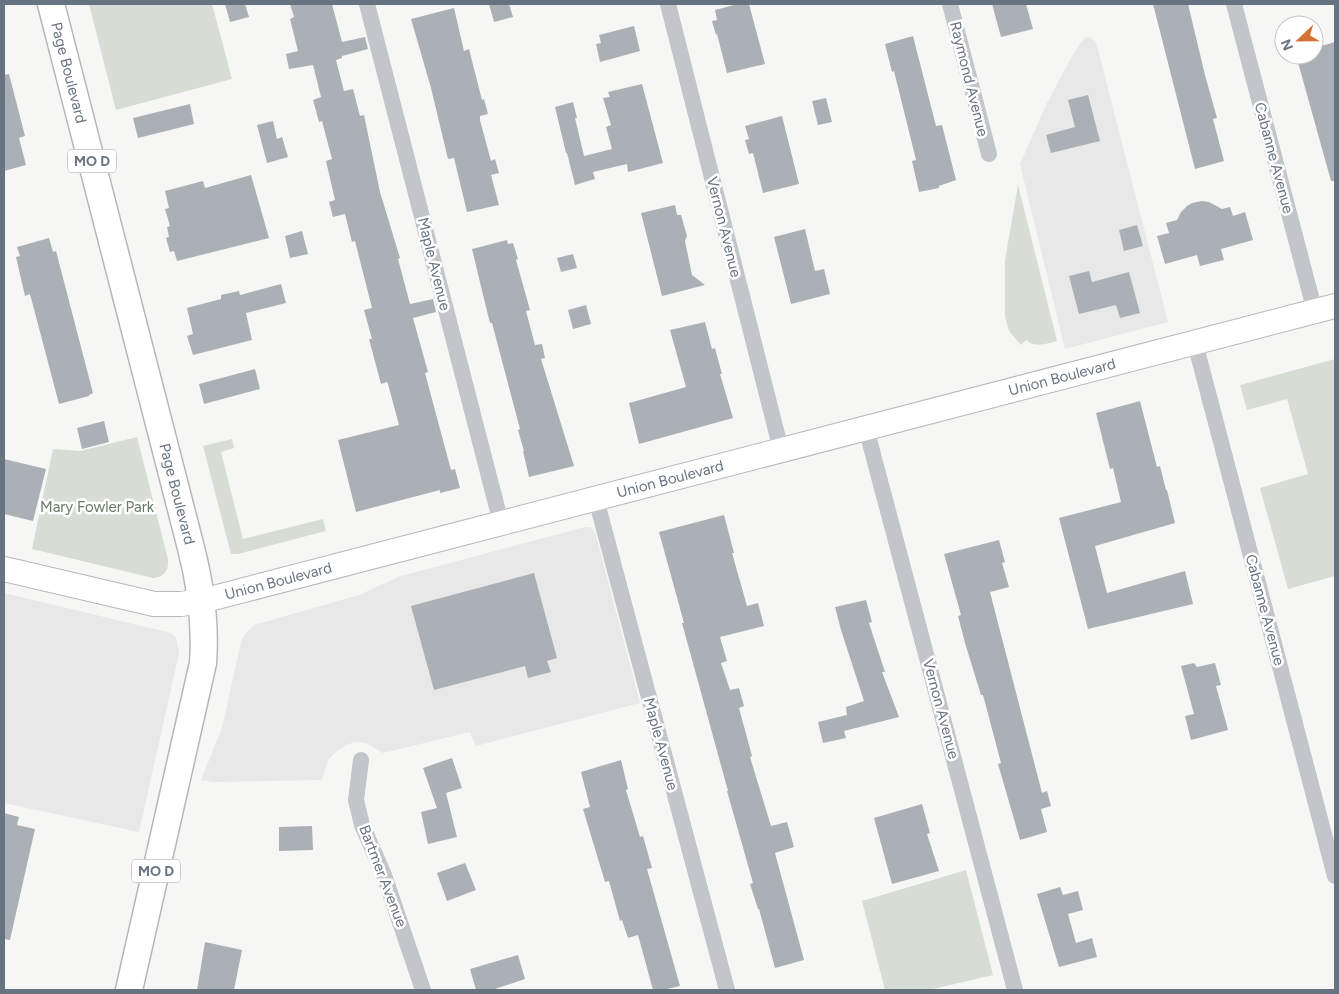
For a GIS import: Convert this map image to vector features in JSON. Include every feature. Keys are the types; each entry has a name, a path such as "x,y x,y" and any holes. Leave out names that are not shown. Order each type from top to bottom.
{"main road":[{"name":"Page Boulevard","path":"51,4 186,528 202,600 205,638 202,664 129,990"},
{"name":"Union Boulevard","path":"4,569 154,604 181,604 202,600 1325,309"}],"street":[{"name":"Maple Avenue","path":"367,4 501,523"},
{"name":"Vernon Avenue","path":"668,4 781,450"},
{"name":"Raymond Avenue","path":"950,4 989,154"},
{"name":"Cabanne Avenue","path":"1234,4 1325,309"},
{"name":"Cabanne Avenue","path":"1195,343 1335,876"},
{"name":"Vernon Avenue","path":"866,428 1015,990"},
{"name":"Maple Avenue","path":"596,498 727,990"},
{"name":"Bartmer Avenue","path":"361,760 356,800 362,825 384,874 423,990"}],"shaded area":[{"path":"1086,37 1091,37 1096,42 1168,322 1065,349 1020,164 1047,103 1070,60"},
{"path":"590,527 595,532 640,703 476,746 470,732 383,753 366,743 355,742 337,751 328,760 322,780 213,782 201,780 222,728 241,642 254,625 359,595 401,576"},
{"path":"4,593 171,633 176,638 179,653 139,832 4,803"}],"green space":[{"path":"89,4 212,4 232,79 116,110"},
{"path":"1018,185 1057,341 1045,344 1037,345 1026,340 1021,345 1009,331 1005,317 1005,260"},
{"path":"1335,359 1335,576 1288,589 1260,488 1308,474 1287,399 1247,410 1240,385"},
{"name":"Mary Fowler Park","path":"137,437 168,559 168,567 165,573 153,578 32,549 53,449 80,451"},
{"path":"232,439 234,448 221,452 243,539 323,519 326,531 238,554 231,554 203,446"},
{"path":"966,870 993,975 929,990 885,990 862,901"}],"building":[{"path":"225,4 245,4 249,17 230,22"},
{"path":"290,4 332,4 342,42 365,37 368,49 342,56 342,58 336,60 344,91 353,89 360,116 364,115 380,192 400,258 398,259 410,304 433,299 436,312 413,318 428,372 425,373 451,470 455,469 460,488 440,493 440,490 356,512 338,440 399,425 388,384 387,382 381,384 369,339 372,339 364,310 372,308 355,241 352,242 345,214 333,217 329,202 335,200 326,161 332,159 322,121 319,122 313,100 321,97 313,65 289,69 286,54 298,51 290,19 294,17"},
{"path":"489,4 509,4 513,17 494,22"},
{"path":"738,4 749,4 765,64 727,73 712,21 717,20 715,10"},
{"path":"992,4 1026,4 1033,29 1001,37"},
{"path":"1153,4 1188,4 1217,118 1213,119 1224,161 1195,169"},
{"path":"454,8 464,51 469,49 482,100 484,99 488,114 480,116 480,120 491,161 495,159 499,173 491,175 499,205 467,212 454,158 448,159 431,88 411,19"},
{"path":"634,26 640,51 600,62 596,44 601,43 599,35"},
{"path":"913,36 936,126 942,125 956,180 939,186 939,188 919,192 912,161 916,160 894,71 892,72 885,44"},
{"path":"1335,42 1335,181 1331,181 1299,65 1324,65 1324,45"},
{"path":"9,74 25,136 19,138 26,165 4,171 4,75"},
{"path":"642,84 663,163 628,172 627,164 593,172 595,179 575,185 555,107 573,102 584,156 612,149 606,127 611,125 603,98 610,97 608,92"},
{"path":"1088,95 1100,141 1051,153 1046,135 1075,127 1068,100"},
{"path":"826,98 832,122 818,125 812,101"},
{"path":"190,104 194,124 138,138 133,118"},
{"path":"782,116 799,184 763,193 753,153 749,154 745,140 749,139 745,126"},
{"path":"273,121 277,139 282,137 288,157 267,163 257,125"},
{"path":"251,175 269,238 177,261 174,251 170,252 166,238 169,237 167,227 170,226 165,209 169,208 165,191 203,181 205,188"},
{"path":"1202,201 1209,202 1222,209 1230,207 1233,216 1245,212 1253,240 1221,249 1224,260 1200,266 1197,255 1165,264 1157,236 1169,233 1166,223 1177,220 1187,206"},
{"path":"675,205 677,215 681,215 687,236 685,241 692,275 705,285 662,296 641,213"},
{"path":"1137,225 1143,246 1124,251 1119,230"},
{"path":"805,229 815,271 824,269 830,294 791,304 774,237"},
{"path":"302,231 308,254 290,258 285,236"},
{"path":"49,238 53,252 56,251 93,393 89,396 59,404 30,294 25,296 16,257 20,256 17,247"},
{"path":"507,240 508,244 513,243 518,259 516,260 530,310 526,311 535,345 542,344 545,358 541,359 574,466 529,477 518,430 520,429 492,323 490,323 472,249"},
{"path":"573,254 577,268 561,272 557,258"},
{"path":"1089,271 1092,282 1129,272 1140,313 1120,318 1116,305 1079,314 1069,276"},
{"path":"281,284 286,303 246,313 252,340 193,355 187,336 193,334 187,308 221,299 221,295 239,291 240,295"},
{"path":"586,305 591,324 573,329 568,310"},
{"path":"705,322 712,349 715,348 722,374 720,374 733,418 639,444 629,403 686,387 670,330"},
{"path":"255,369 260,389 204,404 199,384"},
{"path":"1140,401 1157,467 1160,466 1175,523 1095,546 1107,593 1185,571 1193,604 1088,629 1059,518 1121,502 1113,468 1110,469 1096,413"},
{"path":"104,421 109,442 82,449 77,428"},
{"path":"4,459 46,469 33,521 4,514"},
{"path":"724,515 734,553 732,553 747,606 758,603 764,626 720,637 727,661 721,663 730,690 739,688 744,706 739,708 752,756 750,757 771,826 787,822 794,847 775,853 804,960 775,968 750,884 753,883 659,532"},
{"path":"999,540 1005,562 1002,563 1009,587 990,592 1042,793 1047,791 1051,806 1041,809 1047,832 1020,840 998,764 1001,763 983,695 981,695 965,643 958,616 961,615 944,554"},
{"path":"534,573 557,658 547,661 551,672 528,678 525,666 434,690 411,606"},
{"path":"866,600 872,622 869,623 885,672 882,672 899,717 844,731 846,738 823,743 818,722 847,715 846,707 864,701 835,607"},
{"path":"1194,663 1197,667 1215,663 1221,685 1216,686 1228,730 1191,740 1185,716 1194,714 1181,666"},
{"path":"452,758 462,788 446,793 457,837 428,844 421,812 437,808 423,768"},
{"path":"621,760 628,789 626,790 640,837 643,836 652,868 647,869 680,986 663,990 653,990 638,935 628,938 622,920 620,921 609,881 605,882 583,809 590,807 581,772"},
{"path":"922,804 930,833 927,834 939,871 892,884 874,818"},
{"path":"4,813 19,817 17,825 35,829 10,940 4,939"},
{"path":"312,826 313,850 279,851 279,827"},
{"path":"465,863 476,890 447,901 437,873"},
{"path":"1060,887 1063,895 1078,891 1083,910 1068,914 1076,943 1092,938 1097,957 1059,967 1037,894"},
{"path":"205,942 242,950 234,990 197,990"},
{"path":"518,955 525,979 492,990 476,990 470,969"}]}
